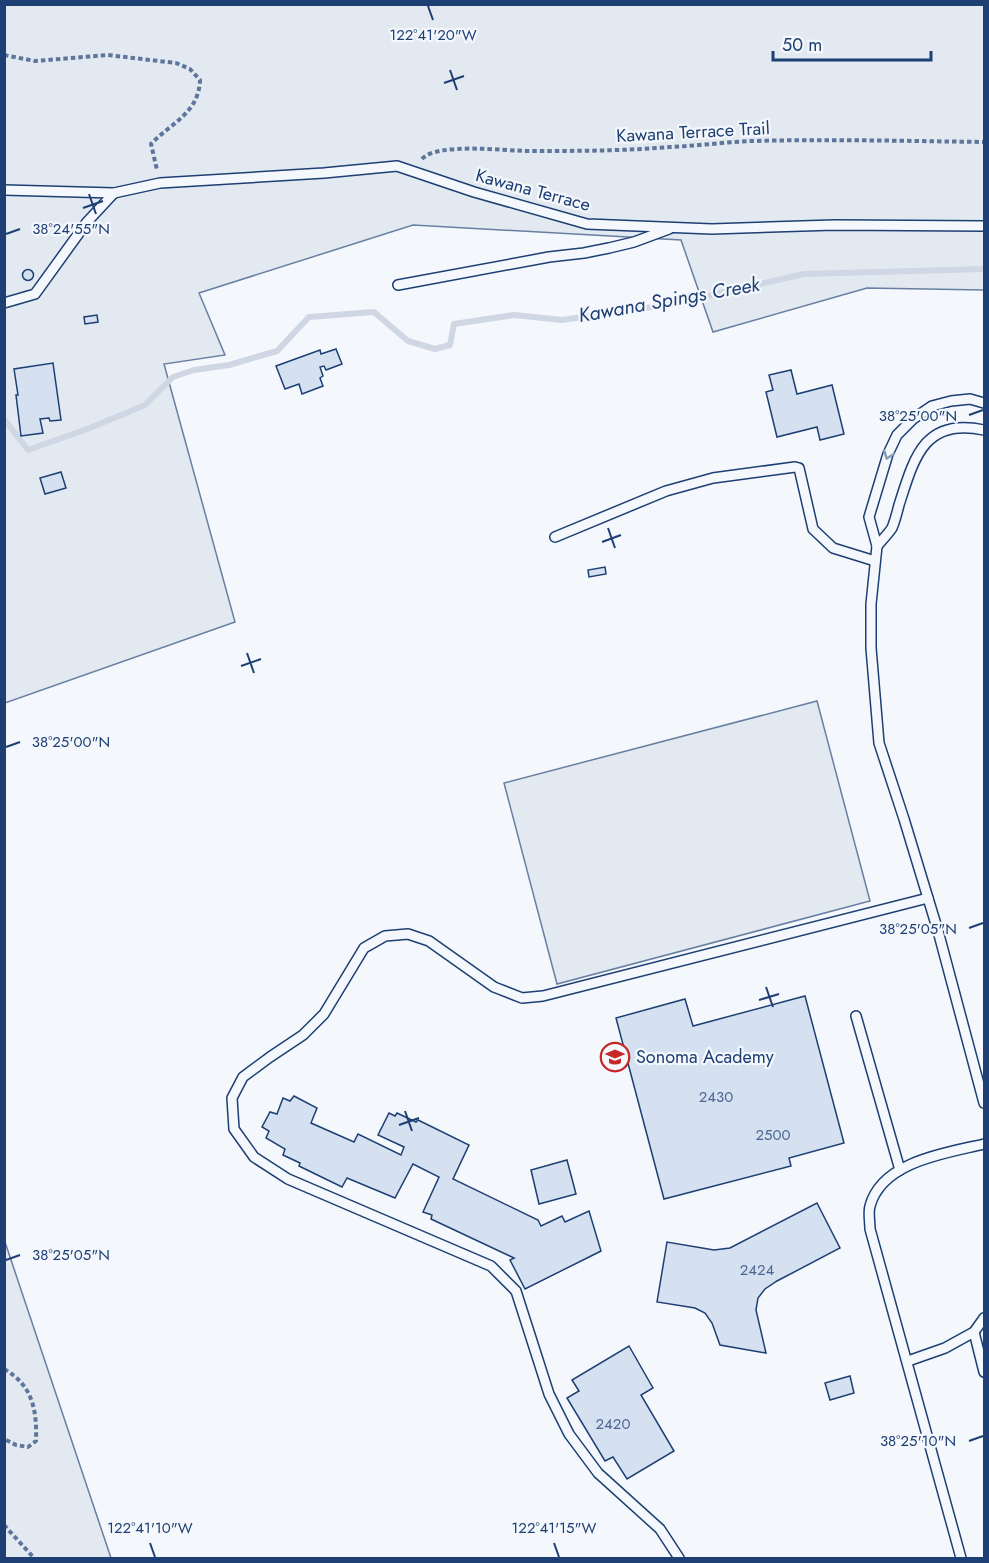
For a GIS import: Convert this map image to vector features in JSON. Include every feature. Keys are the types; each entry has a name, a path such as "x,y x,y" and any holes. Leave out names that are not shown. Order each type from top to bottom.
{"lane":[{"name":"Kawana Terrace","path":"4,190 114,193 159,183 397,166 474,192 587,224 712,229 834,225 984,226"},
{"path":"4,303 35,294 87,222 114,193"},
{"path":"398,285 549,256 609,249 674,227"},
{"path":"984,403 970,399 951,401 932,406 913,419 897,435 888,454 869,517 877,546 871,604 871,648 879,743 928,898 984,1103"},
{"path":"877,546 891,529 912,465 926,441 945,429 968,427 984,430"},
{"path":"555,537 666,491 713,478 795,466 799,468 813,528 818,534 833,548 875,561"},
{"path":"679,1558 660,1530 598,1473 569,1434 549,1394 516,1292 510,1285 491,1266 288,1179 254,1158 234,1129 232,1098 243,1077 303,1035 324,1014 364,948 385,936 408,933 429,941 494,987 522,998 543,996 928,898"},
{"path":"856,1016 900,1170"},
{"path":"961,1558 870,1229 870,1206 881,1184 900,1170 930,1157 984,1144"},
{"path":"908,1361 945,1348 974,1332 984,1318"},
{"path":"974,1332 984,1372"}],"path":[{"path":"4,55 35,61 108,55 176,63 190,69 200,80 200,93 186,115 151,144 159,183"},
{"name":"Kawana Terrace Trail","path":"411,171 426,155 456,149 526,152 591,151 668,148 750,141 984,142"},
{"path":"4,1370 15,1376 28,1391 34,1411 36,1441 28,1447 16,1445 4,1439"},
{"path":"4,1525 34,1558"}],"shaded area":[{"path":"4,5 984,5 984,290 867,288 713,332 681,240 413,225 199,293 225,355 164,364 235,622 5,703"},
{"path":"817,701 870,901 557,984 504,783"},
{"path":"5,1242 111,1558 5,1558"}],"building":[{"path":"28,269 34,275 28,281 22,275"},
{"path":"97,315 98,322 85,324 84,317"},
{"path":"336,349 342,364 326,370 324,366 320,367 323,386 302,394 299,384 285,389 276,366 320,350 321,354"},
{"path":"53,363 61,420 40,419 43,433 21,436 14,369"},
{"path":"791,370 797,394 832,385 844,434 820,440 817,427 777,437 766,392 773,390 769,375"},
{"path":"61,472 66,488 45,494 40,478"},
{"path":"605,567 606,574 589,577 588,570"},
{"path":"805,996 844,1143 789,1158 791,1166 664,1199 616,1018 685,999 693,1026"},
{"path":"294,1096 317,1108 311,1123 354,1142 358,1134 401,1155 404,1147 378,1135 389,1113 395,1116 397,1113 416,1122 418,1120 469,1145 453,1179 538,1220 541,1226 562,1216 565,1222 589,1211 601,1251 525,1289 510,1260 514,1258 431,1219 432,1215 423,1212 439,1177 413,1164 395,1198 347,1178 342,1187 299,1166 300,1163 283,1155 285,1149 266,1138 269,1131 262,1127 270,1112 277,1114 283,1098 290,1101"},
{"path":"567,1160 576,1194 539,1204 531,1170"},
{"path":"817,1203 840,1248 777,1281 765,1289 758,1298 756,1310 766,1353 720,1345 712,1323 705,1313 695,1308 657,1302 667,1242 714,1250 730,1248"},
{"path":"629,1346 653,1388 641,1395 674,1451 627,1479 613,1457 605,1461 567,1398 579,1391 572,1380"},
{"path":"850,1376 854,1393 830,1400 825,1383"}],"waterway":[{"name":"Kawana Spings Creek","path":"4,419 28,450 145,405 173,377 194,370 229,365 277,351 309,317 374,312 408,341 435,349 450,345 454,324 514,315 562,320 667,305 804,274 984,269"}],"place":[{"name":"Sonoma Academy","path":"615,1057"}]}
